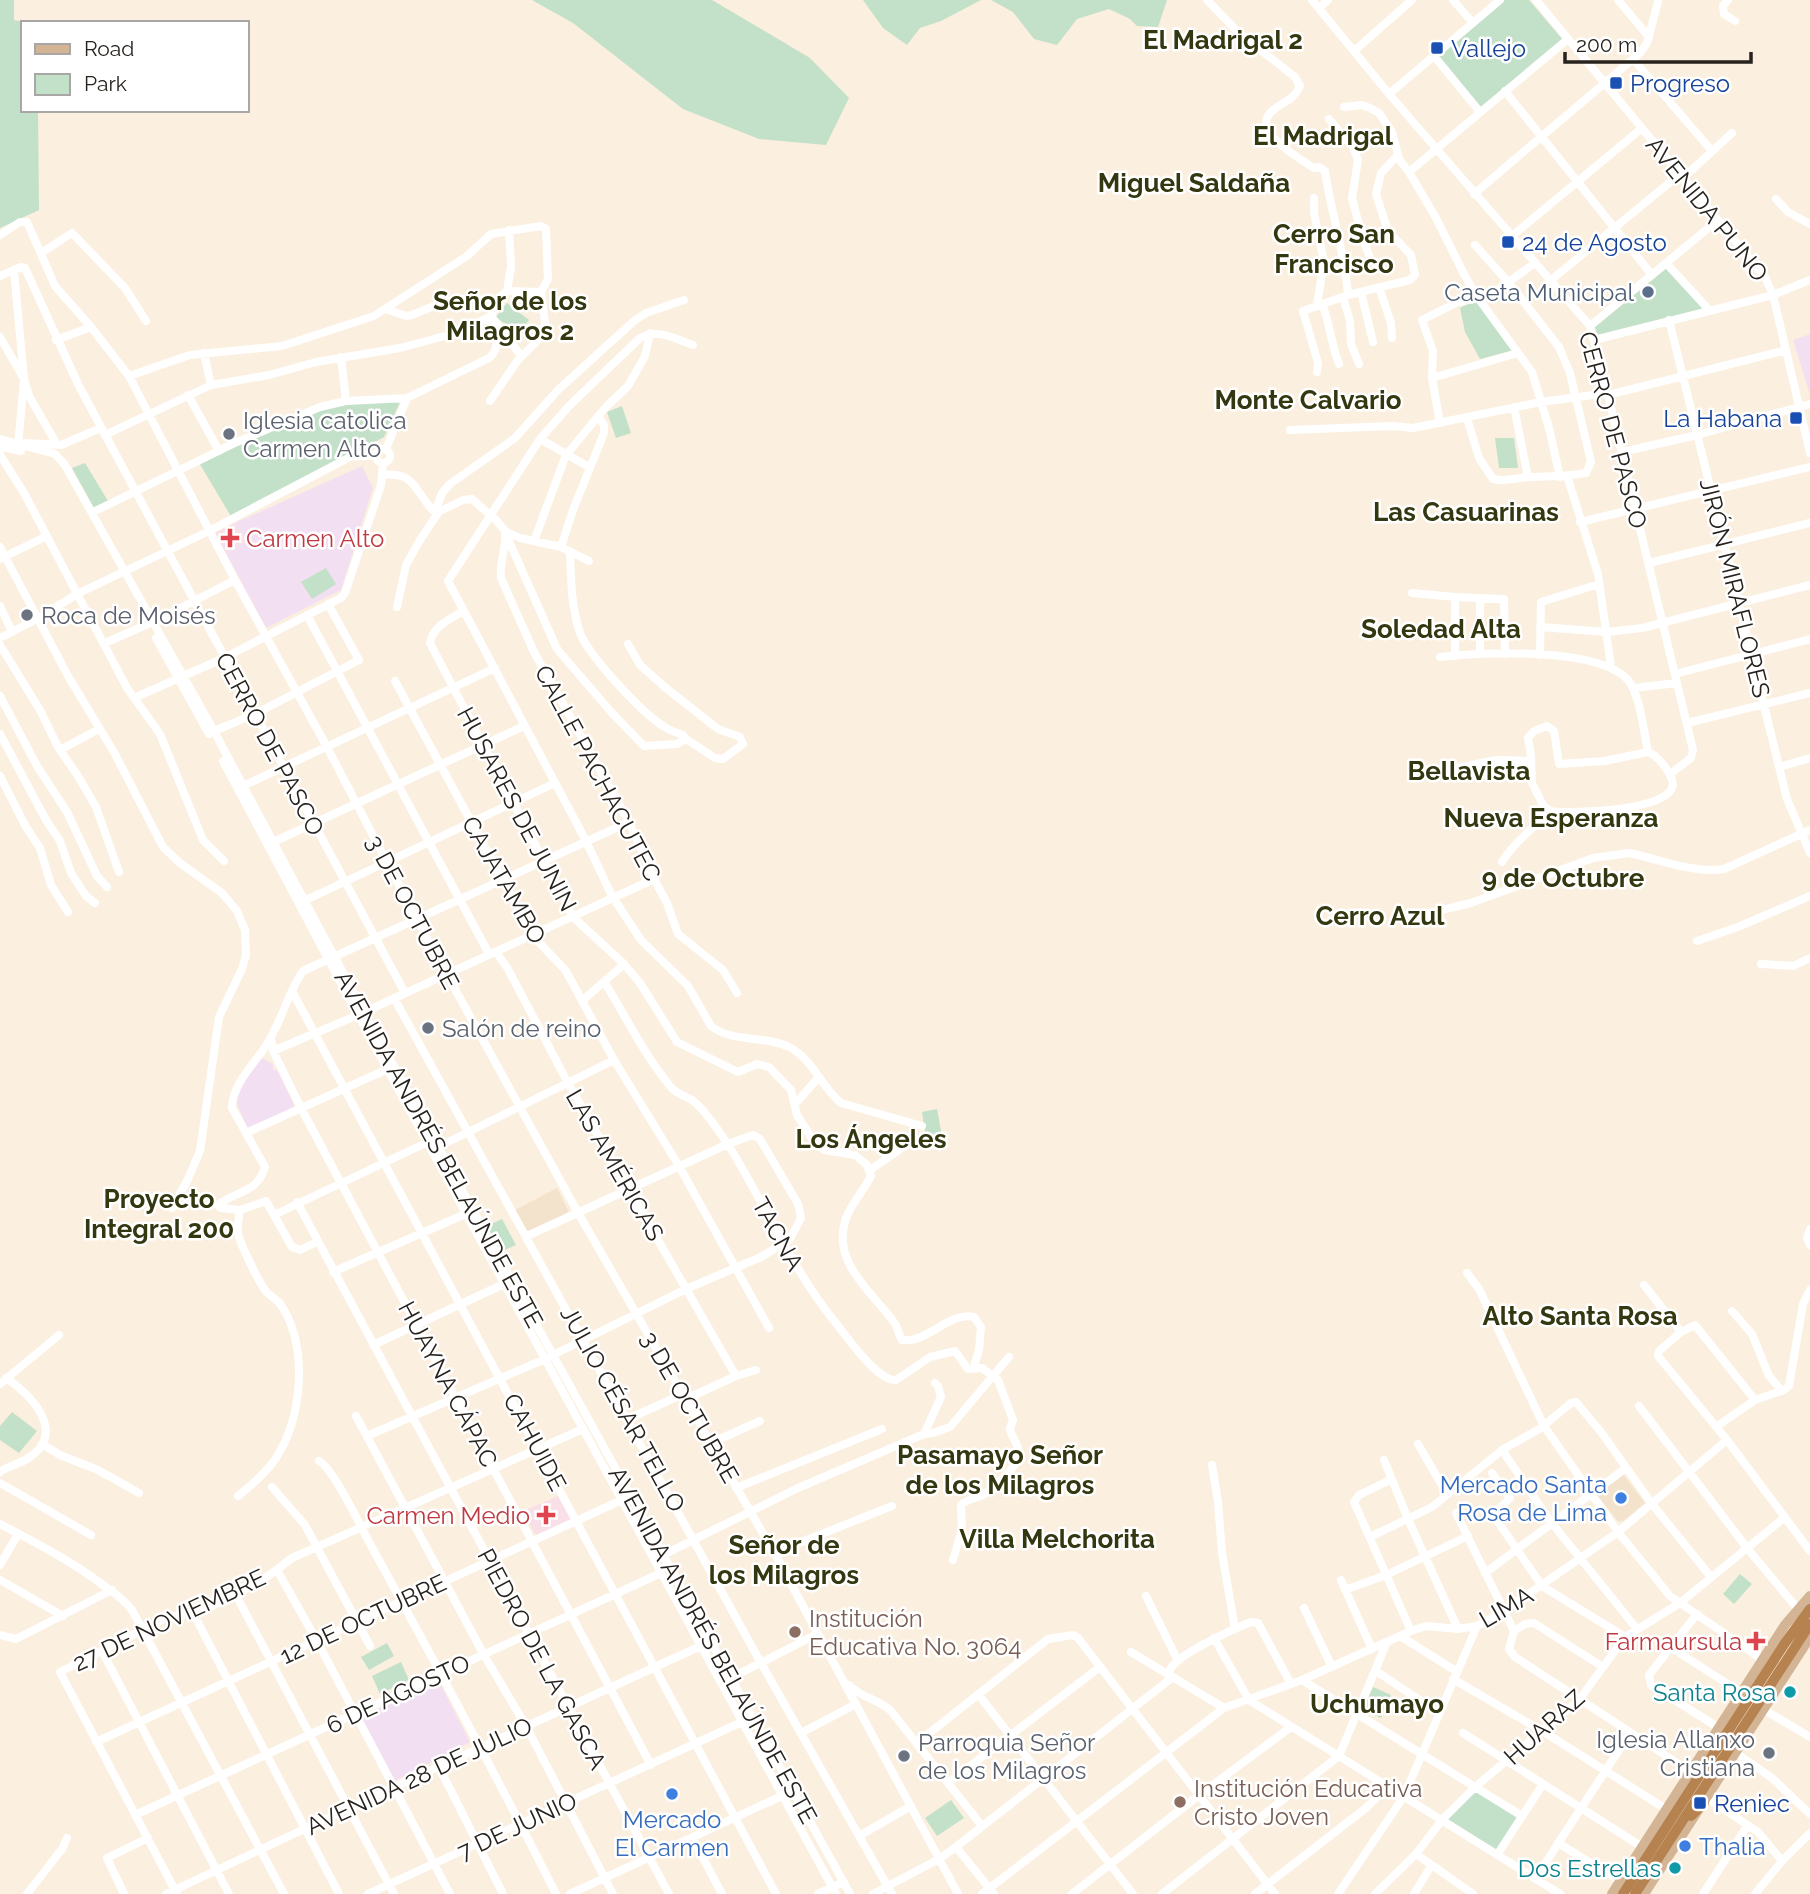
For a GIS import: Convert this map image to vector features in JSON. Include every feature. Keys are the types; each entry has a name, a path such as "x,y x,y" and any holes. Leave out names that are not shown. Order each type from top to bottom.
{"highway":[{"path":"1623,1894 1646,1849 1810,1609"},
{"path":"1635,1894 1682,1821 1770,1665 1810,1624"},
{"path":"1682,1821 1706,1800"}],"main road":[{"path":"1612,1894 1646,1849 1667,1809 1742,1693 1770,1665 1797,1608 1810,1595"},
{"path":"1644,1894 1810,1637"}],"street":[{"path":"1207,0 1238,32 1296,77 1300,86 1290,100 1272,110 1266,127 1294,155 1314,168 1319,167 1325,171 1329,204 1346,267 1351,344 1359,364"},
{"name":"CERRO DE PASCO","path":"1312,0 1474,194 1590,326 1693,750 1691,758 1670,774"},
{"path":"1319,8 1328,0"},
{"path":"1354,51 1412,0"},
{"path":"1453,0 1473,23"},
{"path":"1390,94 1500,0"},
{"name":"AVENIDA PUNO","path":"1536,0 1765,277 1773,295 1810,453"},
{"path":"1618,0 1649,37"},
{"path":"1728,0 1723,6 1724,14 1735,21"},
{"path":"1474,194 1645,48 1658,1"},
{"path":"1409,172 1568,39"},
{"path":"1434,56 1480,112"},
{"path":"1633,59 1712,151"},
{"path":"1505,91 1653,275"},
{"path":"1344,107 1362,105 1379,113 1392,132 1399,159 1409,172 1478,298 1532,372 1563,477 1600,584 1611,667"},
{"path":"1329,119 1353,147 1358,160 1352,198 1371,260 1346,267"},
{"path":"1512,236 1641,129"},
{"path":"1550,281 1732,133"},
{"path":"1317,372 1318,363 1303,314 1306,308 1410,280 1416,273 1411,255 1388,231 1376,194 1381,173 1398,155"},
{"path":"1314,198 1314,213 1324,262 1320,304 1328,317 1332,346 1339,364"},
{"path":"1776,199 1788,212 1810,225"},
{"path":"1590,326 1718,220"},
{"name":"3 DE OCTUBRE","path":"0,235 20,222 27,222 55,286 91,327 128,376 208,531 327,747 447,975 577,1211 776,1556 958,1894"},
{"path":"128,376 176,359 204,353 282,346 374,316 467,256 491,234 541,226 546,229 548,279 541,292 544,330 540,338 521,356 490,401"},
{"path":"0,275 14,270 24,379 20,446 56,443 61,445 149,416 188,394 211,385 341,357 400,348 456,333 489,318 501,296 508,290 511,267 509,230"},
{"path":"41,253 72,233 125,288 146,321"},
{"path":"1467,418 1479,458 1493,479 1503,481 1528,477 1563,477 1586,473 1589,469 1591,463 1566,360 1559,347 1509,283 1475,245"},
{"path":"1440,423 1432,378 1433,351 1422,320 1458,302 1489,296 1535,263"},
{"path":"1666,263 1710,311"},
{"name":"CERRO DE PASCO","path":"14,270 25,268 56,340 134,492 405,993"},
{"path":"1594,340 1773,295 1810,280"},
{"path":"1380,288 1391,323 1392,338"},
{"path":"508,290 541,292"},
{"path":"1361,292 1373,342"},
{"path":"386,309 405,316 443,302 477,297"},
{"path":"397,607 408,562 436,513 442,494 450,484 515,438 558,390 634,321 646,313 684,300"},
{"path":"489,318 521,356"},
{"path":"93,512 219,451 320,407 346,401 407,398 494,353 497,343 489,318"},
{"name":"JIRÓN MIRAFLORES","path":"1669,320 1787,799 1806,832 1810,853"},
{"path":"56,340 91,327"},
{"path":"693,345 657,332 650,333 640,338 569,406 540,439 448,581 586,841 612,897 641,940 688,986 710,1026 716,1031 772,1040 791,1048 808,1061 834,1097 841,1102 922,1126"},
{"path":"534,541 566,454 628,386 645,356 650,333"},
{"path":"0,337 24,379 29,397 56,443"},
{"path":"1290,430 1393,426 1413,428 1541,402 1608,394 1786,350"},
{"path":"1432,378 1518,352"},
{"path":"204,353 211,385"},
{"path":"341,357 346,401"},
{"path":"188,394 219,451"},
{"path":"134,698 224,658 345,593 382,475 383,463 390,457 386,449 407,398"},
{"path":"1622,452 1810,404"},
{"path":"1514,407 1528,477"},
{"path":"598,416 604,425 604,433 589,467 566,549 571,591 581,633 586,644 641,707 666,728 683,735 715,758 723,759 743,744 740,737 718,729 666,688 640,665 628,644"},
{"name":"AVENIDA ANDRÉS BELAÚNDE ESTE","path":"0,439 48,456 61,465 243,786 331,957"},
{"path":"540,439 589,467"},
{"name":"AVENIDA ANDRÉS BELAÚNDE ESTE","path":"0,447 20,446 58,457 93,512 122,572"},
{"path":"376,455 377,451 386,449"},
{"path":"0,455 47,536 127,688 160,734 204,840 224,861"},
{"path":"376,455 376,459 383,463"},
{"path":"0,638 77,594 208,531 350,457 376,455"},
{"path":"1580,522 1810,467"},
{"path":"382,475 395,473 405,476 436,513"},
{"path":"436,513 469,499 477,501 505,534 557,649 605,705 644,746 677,744 686,739"},
{"path":"1648,563 1810,523"},
{"path":"505,534 566,549 589,561"},
{"name":"CALLE PACHACUTEC","path":"505,534 501,578 534,652 629,821 678,933 723,970 737,993"},
{"path":"2,558 47,536"},
{"path":"0,547 2,558 99,729 116,754 163,847 180,863 222,893 237,911 245,930 246,955 238,980 219,1017 200,1151 172,1209"},
{"path":"105,643 195,602 235,580"},
{"path":"1541,654 1541,602 1600,584"},
{"path":"1540,627 1607,632 1662,624 1810,585"},
{"path":"1412,593 1504,599 1509,654"},
{"path":"1455,597 1455,656"},
{"path":"1479,598 1480,654"},
{"path":"199,738 255,714 359,660 328,604"},
{"path":"0,607 12,632"},
{"name":"HUSARES DE JUNIN","path":"463,611 444,623 430,638 430,643 573,917 624,964 640,983 677,1042 738,1072 757,1064 769,1067 791,1090 795,1104"},
{"name":"LAS AMÉRICAS","path":"307,615 459,900 492,953 508,969 568,1083 736,1376"},
{"path":"1634,688 1676,678 1750,653 1810,639"},
{"path":"0,645 96,807 119,872"},
{"path":"1440,657 1541,654 1611,667 1634,688 1648,752 1659,760 1673,780 1673,786 1667,794 1655,802 1604,810 1552,811 1511,848 1502,862"},
{"path":"243,786 495,668"},
{"name":"CAJATAMBO","path":"395,681 533,936 566,971 614,1060 678,1166 769,1328"},
{"path":"1687,723 1810,693"},
{"path":"0,696 37,766 68,812 97,876 107,887"},
{"path":"271,844 524,726"},
{"path":"1552,811 1532,783 1528,738 1534,731 1549,726 1554,731 1559,764 1605,761 1648,752"},
{"path":"60,750 99,729"},
{"name":"AVENIDA ANDRÉS BELAÚNDE ESTE","path":"211,732 361,1014 438,1147 504,1284 631,1496 850,1894"},
{"path":"0,733 60,841 71,873 86,896 95,902"},
{"path":"1779,767 1810,758"},
{"path":"1422,775 1496,760 1531,761"},
{"path":"0,776 40,848 51,885 68,912"},
{"path":"304,901 555,783"},
{"path":"317,1242 300,1250 295,1249 266,1201 240,1210 220,1208 218,1205 258,1182 265,1167 232,1108 233,1099 249,1069 271,1038 303,971 629,821"},
{"path":"1412,917 1479,900 1506,888 1605,855 1629,853 1688,867 1724,869 1806,832"},
{"path":"273,1051 361,1014 654,879"},
{"path":"1697,942 1810,896"},
{"path":"1760,964 1793,966 1810,958"},
{"path":"582,1001 624,964"},
{"name":"TACNA","path":"605,983 662,1077 676,1093 691,1099 698,1106 728,1144 801,1276 824,1310 886,1378 900,1379 930,1357 951,1351 958,1353 965,1366 982,1368 993,1375"},
{"name":"CAHUIDE","path":"292,991 776,1894"},
{"name":"JULIO CÉSAR TELLO","path":"394,998 761,1663 890,1890"},
{"name":"HUAYNA CÁPAC","path":"271,1038 273,1051 300,1108 651,1765"},
{"path":"438,1147 614,1060"},
{"path":"246,1133 391,1068"},
{"name":"AVENIDA ANDRÉS BELAÚNDE ESTE","path":"391,1068 428,1142 470,1212 549,1357 583,1429 834,1891"},
{"path":"820,1077 795,1104 797,1115 813,1140 824,1150 855,1155 870,1170"},
{"path":"366,1436 549,1357 686,1289 784,1245 798,1226 801,1213 799,1204 760,1139 753,1135 577,1211 527,1236"},
{"path":"915,1139 870,1170 869,1179 846,1220 843,1245 853,1271 877,1304 894,1321 902,1340 918,1338 965,1316 974,1317 981,1328 979,1350 973,1369"},
{"path":"274,1214 428,1142"},
{"name":"PIEDRO DE LA GASCA","path":"297,1202 669,1894"},
{"path":"239,1496 268,1470 278,1456 293,1423 298,1377 292,1326 280,1303 262,1287 240,1244 240,1210"},
{"path":"333,1272 470,1212"},
{"path":"1809,1229 1807,1238 1810,1245"},
{"path":"1467,1273 1479,1289 1544,1426 1618,1532 1670,1596 1770,1665"},
{"path":"373,1345 504,1284"},
{"path":"1644,1285 1681,1332"},
{"path":"1716,1427 1755,1400 1789,1386 1802,1304 1810,1290"},
{"path":"1732,1311 1752,1334 1769,1376 1782,1391"},
{"path":"1755,1400 1695,1325 1681,1332 1658,1353 1810,1551"},
{"path":"0,1472 30,1457 42,1444 45,1425 39,1409 28,1395 3,1381 60,1335"},
{"path":"663,1555 838,1469 924,1434 950,1427 1009,1357"},
{"path":"628,1419 757,1370"},
{"path":"953,1560 962,1529 961,1505 997,1484 1016,1465 1018,1459 1018,1446 1010,1429 1013,1420 998,1380 993,1375"},
{"path":"924,1434 942,1397 939,1386 935,1383"},
{"path":"1370,1537 1432,1507 1502,1450 1544,1426 1571,1403 1576,1402 1601,1432 1652,1504 1711,1577"},
{"path":"1639,1406 1747,1548 1797,1608"},
{"path":"356,1416 484,1655 526,1726 613,1894"},
{"path":"711,1443 761,1421"},
{"name":"27 DE NOVIEMBRE","path":"96,1742 60,1672 164,1619 203,1610 236,1595 292,1558 583,1429"},
{"path":"736,1488 882,1429"},
{"name":"LIMA","path":"988,1892 1224,1708 1332,1667 1426,1626 1458,1629 1477,1626 1581,1560 1727,1440"},
{"path":"42,1444 139,1493"},
{"path":"1418,1444 1447,1494"},
{"path":"1502,1450 1551,1522 1637,1629"},
{"path":"1384,1460 1458,1629"},
{"path":"319,1461 328,1469 361,1527 556,1894"},
{"path":"1212,1465 1235,1629"},
{"path":"1485,1573 1626,1468"},
{"path":"1492,1473 1510,1498 1498,1510 1496,1519 1542,1586 1625,1637"},
{"path":"1392,1479 1354,1499 1411,1631"},
{"path":"0,1483 91,1535"},
{"path":"272,1487 305,1525 370,1646"},
{"name":"12 DE OCTUBRE","path":"96,1742 631,1496"},
{"path":"776,1556 799,1543 892,1506"},
{"path":"1456,1513 1514,1630"},
{"name":"HUARAZ","path":"1375,1894 1416,1854 1441,1820 1475,1787 1579,1700 1625,1637 1680,1603 1784,1517"},
{"path":"0,1524 73,1563 123,1598 183,1702 284,1894"},
{"path":"0,1565 18,1534"},
{"path":"1345,1590 1386,1575 1468,1536"},
{"path":"277,1570 450,1894"},
{"name":"6 DE AGOSTO","path":"135,1815 661,1573"},
{"path":"0,1580 63,1616"},
{"path":"1341,1580 1372,1649"},
{"path":"0,1635 16,1639 112,1590"},
{"path":"236,1595 394,1894"},
{"path":"1146,1596 1178,1661"},
{"path":"1304,1608 1332,1667"},
{"path":"192,1611 339,1894"},
{"path":"1697,1614 1649,1675 1648,1681 1719,1728"},
{"path":"873,1894 890,1890 939,1859 1132,1710 1169,1680 1171,1667 1214,1638 1251,1622 1260,1624 1290,1684"},
{"path":"1603,1667 1534,1623 1514,1630 1509,1643 1511,1654 1691,1772"},
{"path":"1338,1894 1404,1796 1477,1626"},
{"path":"731,1678 817,1634"},
{"path":"917,1743 1050,1638 1073,1635 1275,1894"},
{"path":"1400,1636 1455,1675 1667,1809"},
{"path":"1214,1638 1249,1700 1560,1894"},
{"name":"AVENIDA 28 DE JULIO","path":"173,1893 261,1848 711,1642"},
{"path":"1162,1894 1339,1756 1387,1642"},
{"path":"1670,1647 1742,1693"},
{"path":"102,1651 229,1894"},
{"path":"1131,1652 1224,1708"},
{"path":"948,1783 1100,1667"},
{"path":"1376,1671 1439,1713"},
{"path":"842,1677 858,1693 887,1707 982,1826"},
{"path":"1302,1679 1522,1816"},
{"path":"978,1694 1045,1777 1133,1894"},
{"path":"801,1733 856,1704"},
{"path":"1763,1709 1809,1732"},
{"name":"7 DE JUNIO","path":"368,1894 742,1722"},
{"path":"1072,1894 1291,1727"},
{"path":"1463,1733 1646,1849"},
{"path":"1535,1879 1630,1733"},
{"path":"96,1742 148,1839 173,1893"},
{"path":"1736,1753 1772,1778 1810,1814"},
{"path":"439,1767 503,1894"},
{"path":"1497,1855 1543,1784"},
{"path":"1255,1894 1366,1808 1388,1786"},
{"path":"570,1894 793,1790"},
{"path":"1706,1800 1758,1832 1782,1861"},
{"path":"859,1836 911,1806"},
{"path":"1703,1894 1748,1825"},
{"path":"1755,1894 1810,1833"},
{"path":"692,1837 722,1894"},
{"path":"27,1894 62,1849 67,1838"},
{"path":"124,1894 107,1858 148,1839"},
{"path":"1558,1843 1620,1881"},
{"path":"956,1846 988,1892"},
{"path":"1416,1854 1472,1894"},
{"path":"1414,1894 1431,1866"},
{"path":"818,1894 834,1891 844,1882"}],"shaded area":[{"path":"1810,334 1810,395 1793,340"},
{"path":"362,466 373,488 341,590 266,628 226,553 246,542 235,523"},
{"name":"Carmen Alto","path":"235,523 246,542 226,553 215,533"},
{"path":"262,1058 273,1064 273,1070 277,1070 294,1105 293,1108 248,1129 235,1100 251,1071"},
{"path":"557,1188 569,1212 526,1234 513,1211"},
{"name":"Mercado Santa Rosa de Lima","path":"1622,1473 1645,1503 1623,1521 1618,1521 1597,1495"},
{"name":"Carmen Medio","path":"558,1496 570,1518 538,1535 535,1534 523,1511"},
{"path":"438,1679 470,1742 393,1782 360,1718"}],"green space":[{"path":"0,0 14,0 14,20 21,22 21,112 38,112 39,210 0,228"},
{"path":"532,0 712,0 810,58 849,98 826,145 759,139 683,109 573,23"},
{"path":"863,0 981,0 941,21 920,28 907,45 883,28"},
{"path":"991,0 1167,0 1158,27 1137,26 1130,19 1109,9 1077,19 1057,45 1034,39 1013,12"},
{"path":"1504,0 1529,0 1563,40 1481,109 1437,56"},
{"path":"1667,268 1704,309 1597,336 1595,327"},
{"path":"1476,300 1514,350 1480,359 1465,332 1460,308"},
{"path":"507,303 529,320 518,334 496,317"},
{"path":"401,400 384,437 232,518 198,461 319,407"},
{"path":"622,406 631,433 616,438 607,412"},
{"path":"1495,438 1514,438 1518,468 1499,468"},
{"path":"85,463 108,501 94,508 72,468"},
{"path":"326,568 336,584 312,599 301,582"},
{"path":"937,1109 942,1136 926,1138 922,1112"},
{"path":"502,1219 516,1245 500,1252 487,1226"},
{"path":"12,1412 37,1431 19,1453 0,1440 0,1426"},
{"path":"1740,1574 1752,1584 1734,1604 1723,1594"},
{"path":"387,1643 394,1656 369,1670 361,1657"},
{"path":"401,1662 409,1680 380,1694 372,1676"},
{"path":"1373,1687 1391,1695 1381,1718 1363,1710"},
{"path":"1475,1789 1519,1815 1497,1850 1446,1818"},
{"path":"951,1800 964,1818 937,1836 925,1818"}],"place":[{"name":"Vallejo","path":"1437,48"},
{"name":"Progreso","path":"1616,83"},
{"name":"24 de Agosto","path":"1508,242"},
{"name":"Caseta Municipal","path":"1648,292"},
{"name":"La Habana","path":"1796,418"},
{"name":"Iglesia catolica Carmen Alto","path":"229,434"},
{"name":"Carmen Alto","path":"230,538"},
{"name":"Roca de Moisés","path":"27,615"},
{"name":"Salón de reino","path":"428,1028"},
{"name":"Mercado Santa Rosa de Lima","path":"1621,1498"},
{"name":"Carmen Medio","path":"546,1515"},
{"name":"Institución Educativa No. 3064","path":"795,1632"},
{"name":"Farmaursula","path":"1756,1641"},
{"name":"Santa Rosa","path":"1790,1692"},
{"name":"Iglesia Allanxo Cristiana","path":"1769,1753"},
{"name":"Parroquia Señor de los Milagros","path":"904,1756"},
{"name":"Mercado El Carmen","path":"672,1794"},
{"name":"Institución Educativa Cristo Joven","path":"1180,1802"},
{"name":"Reniec","path":"1700,1803"},
{"name":"Thalia","path":"1685,1846"},
{"name":"Dos Estrellas","path":"1675,1868"}],"district":[{"name":"El Madrigal 2","path":"1223,40"},
{"name":"El Madrigal","path":"1323,136"},
{"name":"Miguel Saldaña","path":"1194,183"},
{"name":"Cerro San Francisco","path":"1334,249"},
{"name":"Señor de los Milagros 2","path":"510,316"},
{"name":"Monte Calvario","path":"1308,400"},
{"name":"Las Casuarinas","path":"1466,512"},
{"name":"Soledad Alta","path":"1441,629"},
{"name":"Bellavista","path":"1469,771"},
{"name":"Nueva Esperanza","path":"1551,818"},
{"name":"9 de Octubre","path":"1563,878"},
{"name":"Cerro Azul","path":"1380,916"},
{"name":"Los Ángeles","path":"871,1139"},
{"name":"Proyecto Integral 200","path":"159,1214"},
{"name":"Alto Santa Rosa","path":"1580,1316"},
{"name":"Pasamayo Señor de los Milagros","path":"1000,1470"},
{"name":"Villa Melchorita","path":"1057,1539"},
{"name":"Señor de los Milagros","path":"784,1560"},
{"name":"Uchumayo","path":"1377,1704"}]}
